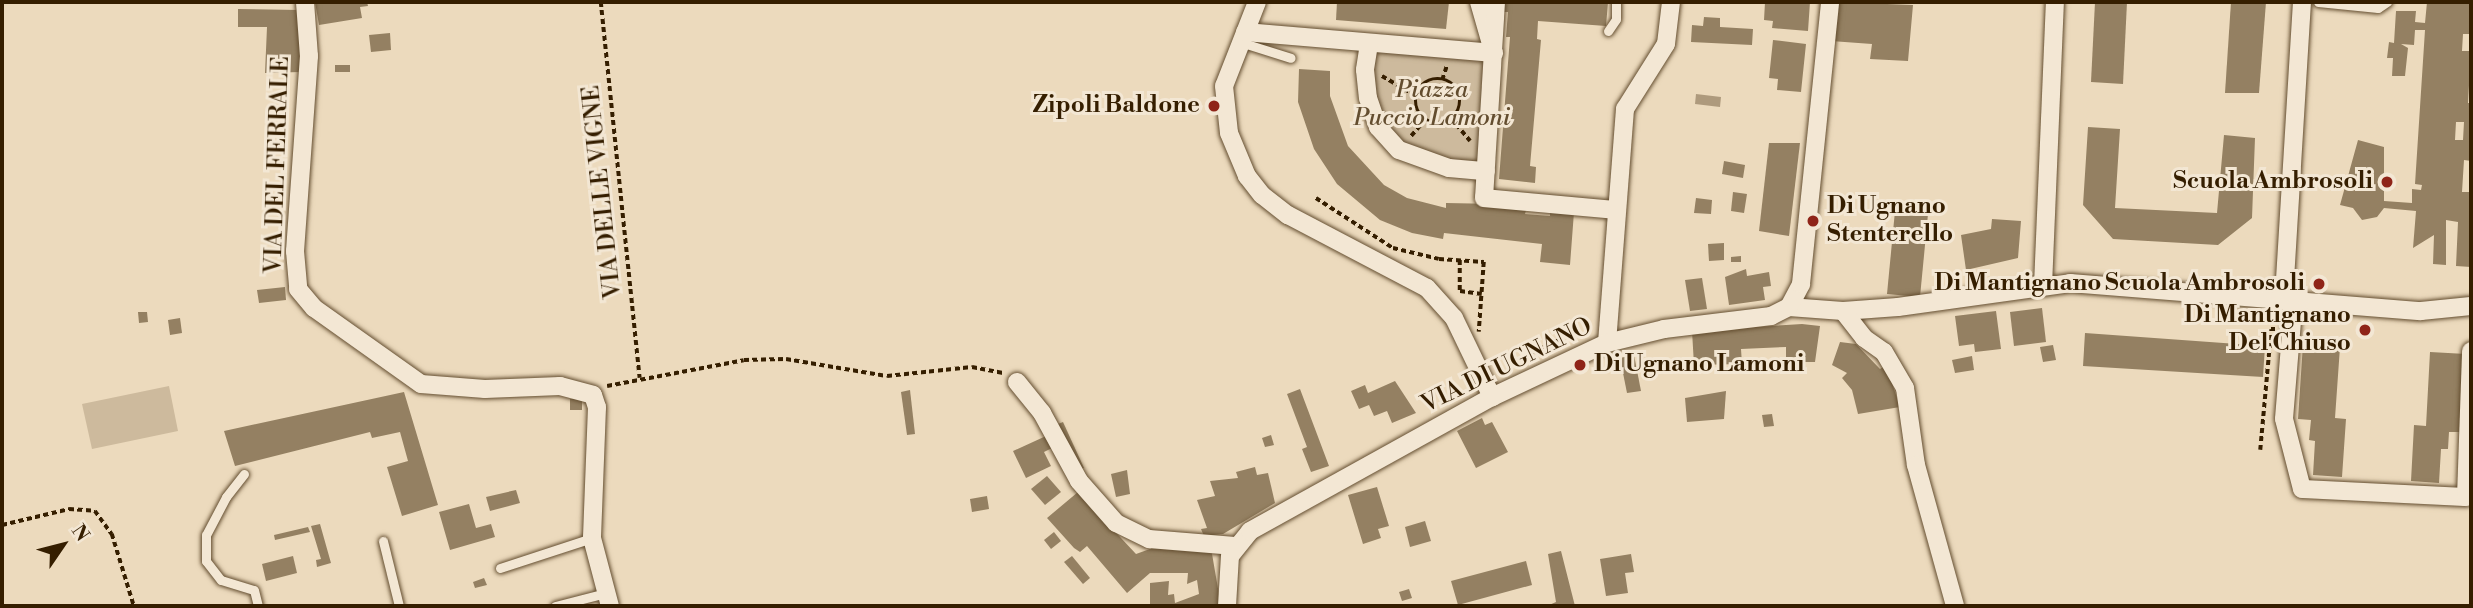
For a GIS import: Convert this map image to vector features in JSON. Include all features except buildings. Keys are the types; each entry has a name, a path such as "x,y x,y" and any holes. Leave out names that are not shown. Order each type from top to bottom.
{"street":[{"name":"VIA DEL FERRALE","path":"305,2 309,56 295,251 299,289 314,307 421,384 485,389 560,386 593,395"},
{"path":"1256,2 1226,76 1226,114 1231,142 1255,188 1289,215 1427,288 1454,318 1492,397"},
{"path":"1479,2 1494,53"},
{"path":"1496,2 1484,198 1616,210"},
{"path":"1607,343 1625,109 1666,44 1671,2"},
{"path":"1829,2 1800,288 1789,307 1843,311 2070,282 2289,297 2421,311 2471,306"},
{"path":"2043,286 2055,2"},
{"path":"2302,2 2284,419 2302,489 2466,497 2471,351"},
{"path":"1243,37 1494,53"},
{"path":"1369,44 1366,64 1368,98 1378,127 1399,150 1449,168 1486,171"},
{"name":"VIA DI UGNANO","path":"1235,545 1263,520 1492,397 1607,343 1664,330 1771,316 1789,307"},
{"path":"1843,311 1864,338 1884,352 1905,388 1916,464 1955,606"},
{"path":"1017,382 1042,413 1079,481 1116,523 1149,539 1235,545 1230,556 1227,606"},
{"path":"593,395 597,407 592,538 608,599"}],"lane":[{"path":"1608,31 1616,19 1616,2"},
{"path":"2318,2 2378,8 2387,2"},
{"path":"1243,37 1291,58"},
{"path":"244,474 226,497 206,535 206,561 221,580 254,590 258,606"},
{"path":"500,568 592,538"},
{"path":"383,541 399,606"},
{"path":"555,606 608,599"}],"path":[{"name":"VIA DELLE VIGNE","path":"600,2 640,378"},
{"path":"1366,64 1416,96 1420,114 1433,122 1451,118 1459,106 1454,87 1442,80 1424,84 1416,96"},
{"path":"1316,198 1393,248 1484,262 1479,342"},
{"path":"1460,260 1460,291 1482,293"},
{"path":"2260,450 2271,329 2281,330 2281,325"},
{"path":"1524,365 1534,360 1531,353 1561,338 1565,346 1574,341"},
{"path":"593,395 605,386 744,360 786,359 887,376 972,368 1005,373 1017,382"},
{"path":"2,525 69,509 95,511 112,534 134,606"}],"green space":[{"name":"Piazza Puccio Lamoni","path":"1372,51 1486,59 1478,165 1449,163 1402,146 1375,107"},
{"path":"169,386 178,431 92,449 82,404"}],"shaded area":[{"path":"1696,94 1721,97 1720,107 1695,104"}],"place":[{"name":"Zipoli Baldone","path":"1214,106"},
{"name":"Scuola Ambrosoli","path":"2387,182"},
{"name":"Di Ugnano Stenterello","path":"1813,221"},
{"name":"Di Mantignano Scuola Ambrosoli","path":"2319,284"},
{"name":"Di Mantignano Del Chiuso","path":"2365,330"},
{"name":"Di Ugnano Lamoni","path":"1580,365"}]}
